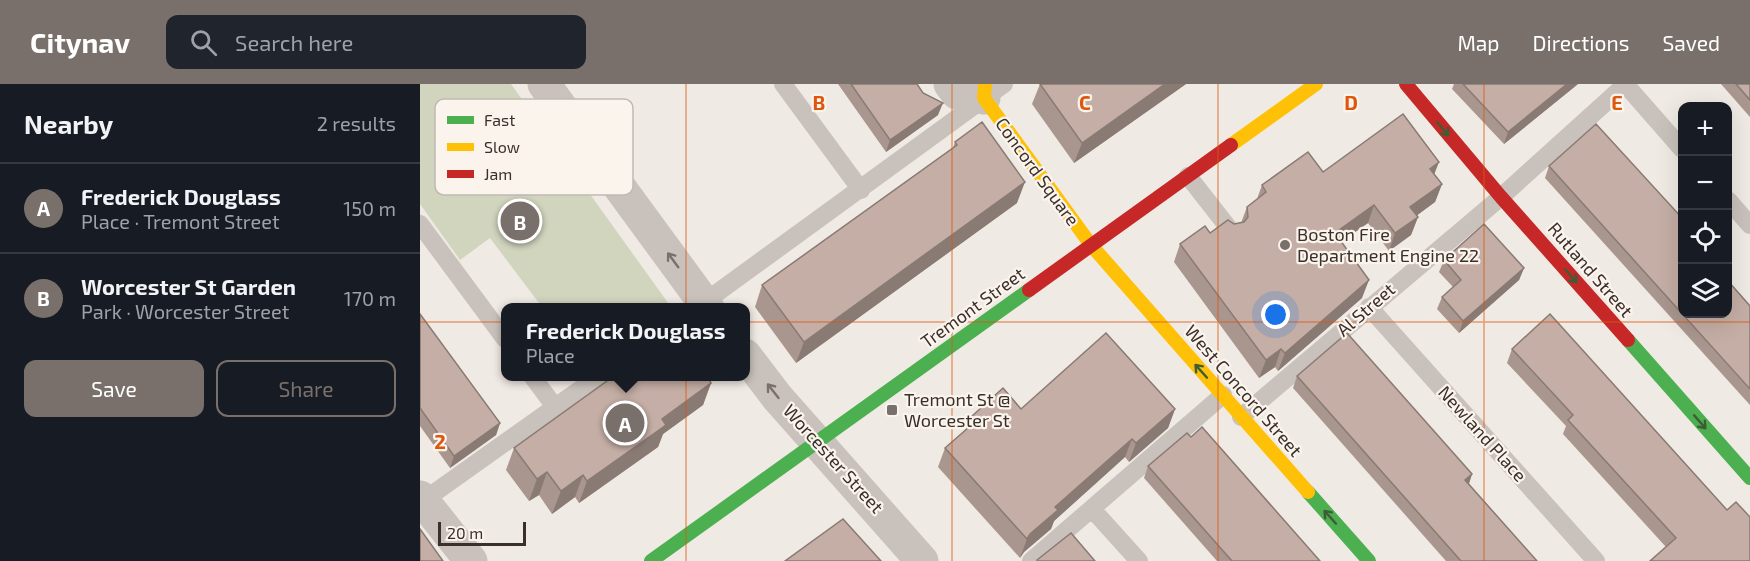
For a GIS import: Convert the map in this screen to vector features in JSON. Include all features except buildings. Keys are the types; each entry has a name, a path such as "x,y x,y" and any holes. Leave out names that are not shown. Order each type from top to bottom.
{"street":[{"path":"544,84 555,99"},
{"path":"950,84 957,93 991,89"},
{"name":"Tremont Street","path":"651,561 1316,84"},
{"name":"Rutland Street","path":"1406,84 1501,196 1750,478"},
{"name":"Concord Square","path":"991,89 1091,245"},
{"path":"624,195 701,303"},
{"name":"West Concord Street","path":"1091,245 1369,561"},
{"name":"Worcester Street","path":"750,362 777,397 855,482 922,561"},
{"path":"421,500 471,561"}],"lane":[{"path":"783,84 861,190"},
{"path":"1626,84 1678,143"},
{"name":"Al Street","path":"1241,417 1501,196 1626,84"},
{"path":"707,303 861,190 991,89"},
{"path":"1188,176 1231,231"},
{"path":"1732,205 1750,225"},
{"path":"420,224 501,334"},
{"name":"Newland Place","path":"1369,307 1596,561"},
{"path":"536,381 555,408"},
{"path":"421,500 592,381"},
{"path":"1031,561 1223,395"},
{"path":"1092,509 1138,561"}],"green space":[{"path":"420,84 511,84 522,99 435,99 435,195 591,195 668,303 539,303 490,238 460,260 420,204"}],"traffic: fast":[{"path":"651,561 1029,290"},
{"path":"1628,340 1750,478"},
{"path":"1308,492 1369,561"}],"traffic: slow":[{"path":"985,84 984,98 1091,245 1308,492"},
{"path":"1231,145 1316,84"}],"traffic: jam":[{"path":"1406,84 1501,197 1628,340"},
{"path":"1029,290 1231,145"}],"place":[{"name":"Worcester St Garden","path":"520,221"},
{"name":"Boston Fire Department Engine 22","path":"1285,245"},
{"name":"Tremont St @ Worcester St","path":"892,410"},
{"name":"Frederick Douglass","path":"625,423"}]}
